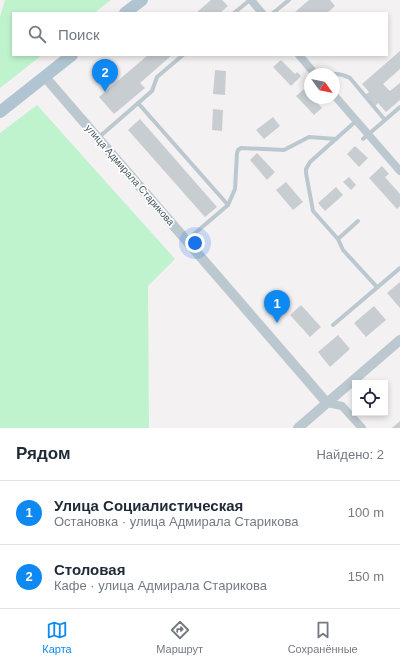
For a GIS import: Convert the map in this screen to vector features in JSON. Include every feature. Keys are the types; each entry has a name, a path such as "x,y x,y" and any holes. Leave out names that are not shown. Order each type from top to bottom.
{"main road":[{"path":"126,12 142,0"},
{"path":"0,112 71,56"}],"street":[{"path":"250,0 261,12"},
{"path":"299,56 310,68"},
{"name":"улица Адмирала Старикова","path":"45,77 327,403 342,406 362,428"},
{"path":"340,103 356,121 366,137 400,171"},
{"path":"298,428 400,340"}],"lane":[{"path":"235,12 250,0"},
{"path":"274,12 289,0"},
{"path":"98,138 152,91 157,77 182,56"},
{"path":"340,74 350,78 385,120"},
{"path":"138,103 228,205"},
{"path":"366,137 400,107"},
{"path":"356,121 310,162 306,172 313,211 338,239 343,250 377,288"},
{"path":"186,240 228,205 235,189 238,150 241,148 284,150 309,137 336,138"},
{"path":"338,239 358,221"},
{"path":"334,325 400,268"}],"green space":[{"path":"5,0 111,0 95,12 12,12 12,56 41,56 0,88 0,17"},
{"path":"37,105 175,259 148,286 149,428 0,428 0,133"}],"building":[{"path":"211,0 222,0 228,6 221,12 197,12"},
{"path":"309,0 330,0 335,6 328,12 295,12"},
{"path":"400,51 400,69 383,84 390,91 400,83 400,100 386,112 378,103 375,106 365,95 369,92 362,84"},
{"path":"147,56 171,56 140,83 145,88 114,114 99,97"},
{"path":"281,60 295,74 297,72 301,76 291,86 273,67"},
{"path":"215,70 226,71 225,95 213,94"},
{"path":"304,89 304,104 318,104 322,108 314,115 296,96"},
{"path":"213,109 223,110 222,131 212,130"},
{"path":"273,117 280,126 264,139 256,130"},
{"path":"140,119 217,207 205,217 128,130"},
{"path":"355,146 368,158 359,167 347,154"},
{"path":"257,153 275,172 267,180 250,160"},
{"path":"382,166 389,174 385,177 400,194 400,206 397,209 369,178"},
{"path":"349,177 356,185 351,190 343,182"},
{"path":"286,182 303,202 293,210 276,190"},
{"path":"336,187 343,195 325,211 318,203"},
{"path":"400,282 400,308 387,293"},
{"path":"301,305 321,327 310,337 290,315"},
{"path":"374,306 386,320 366,337 354,323"},
{"path":"338,335 350,349 330,367 318,352"},
{"path":"400,421 400,428 392,428"}],"place":[{"name":"Столовая","path":"105,92"},
{"name":"Улица Социалистическая","path":"277,323"}]}
